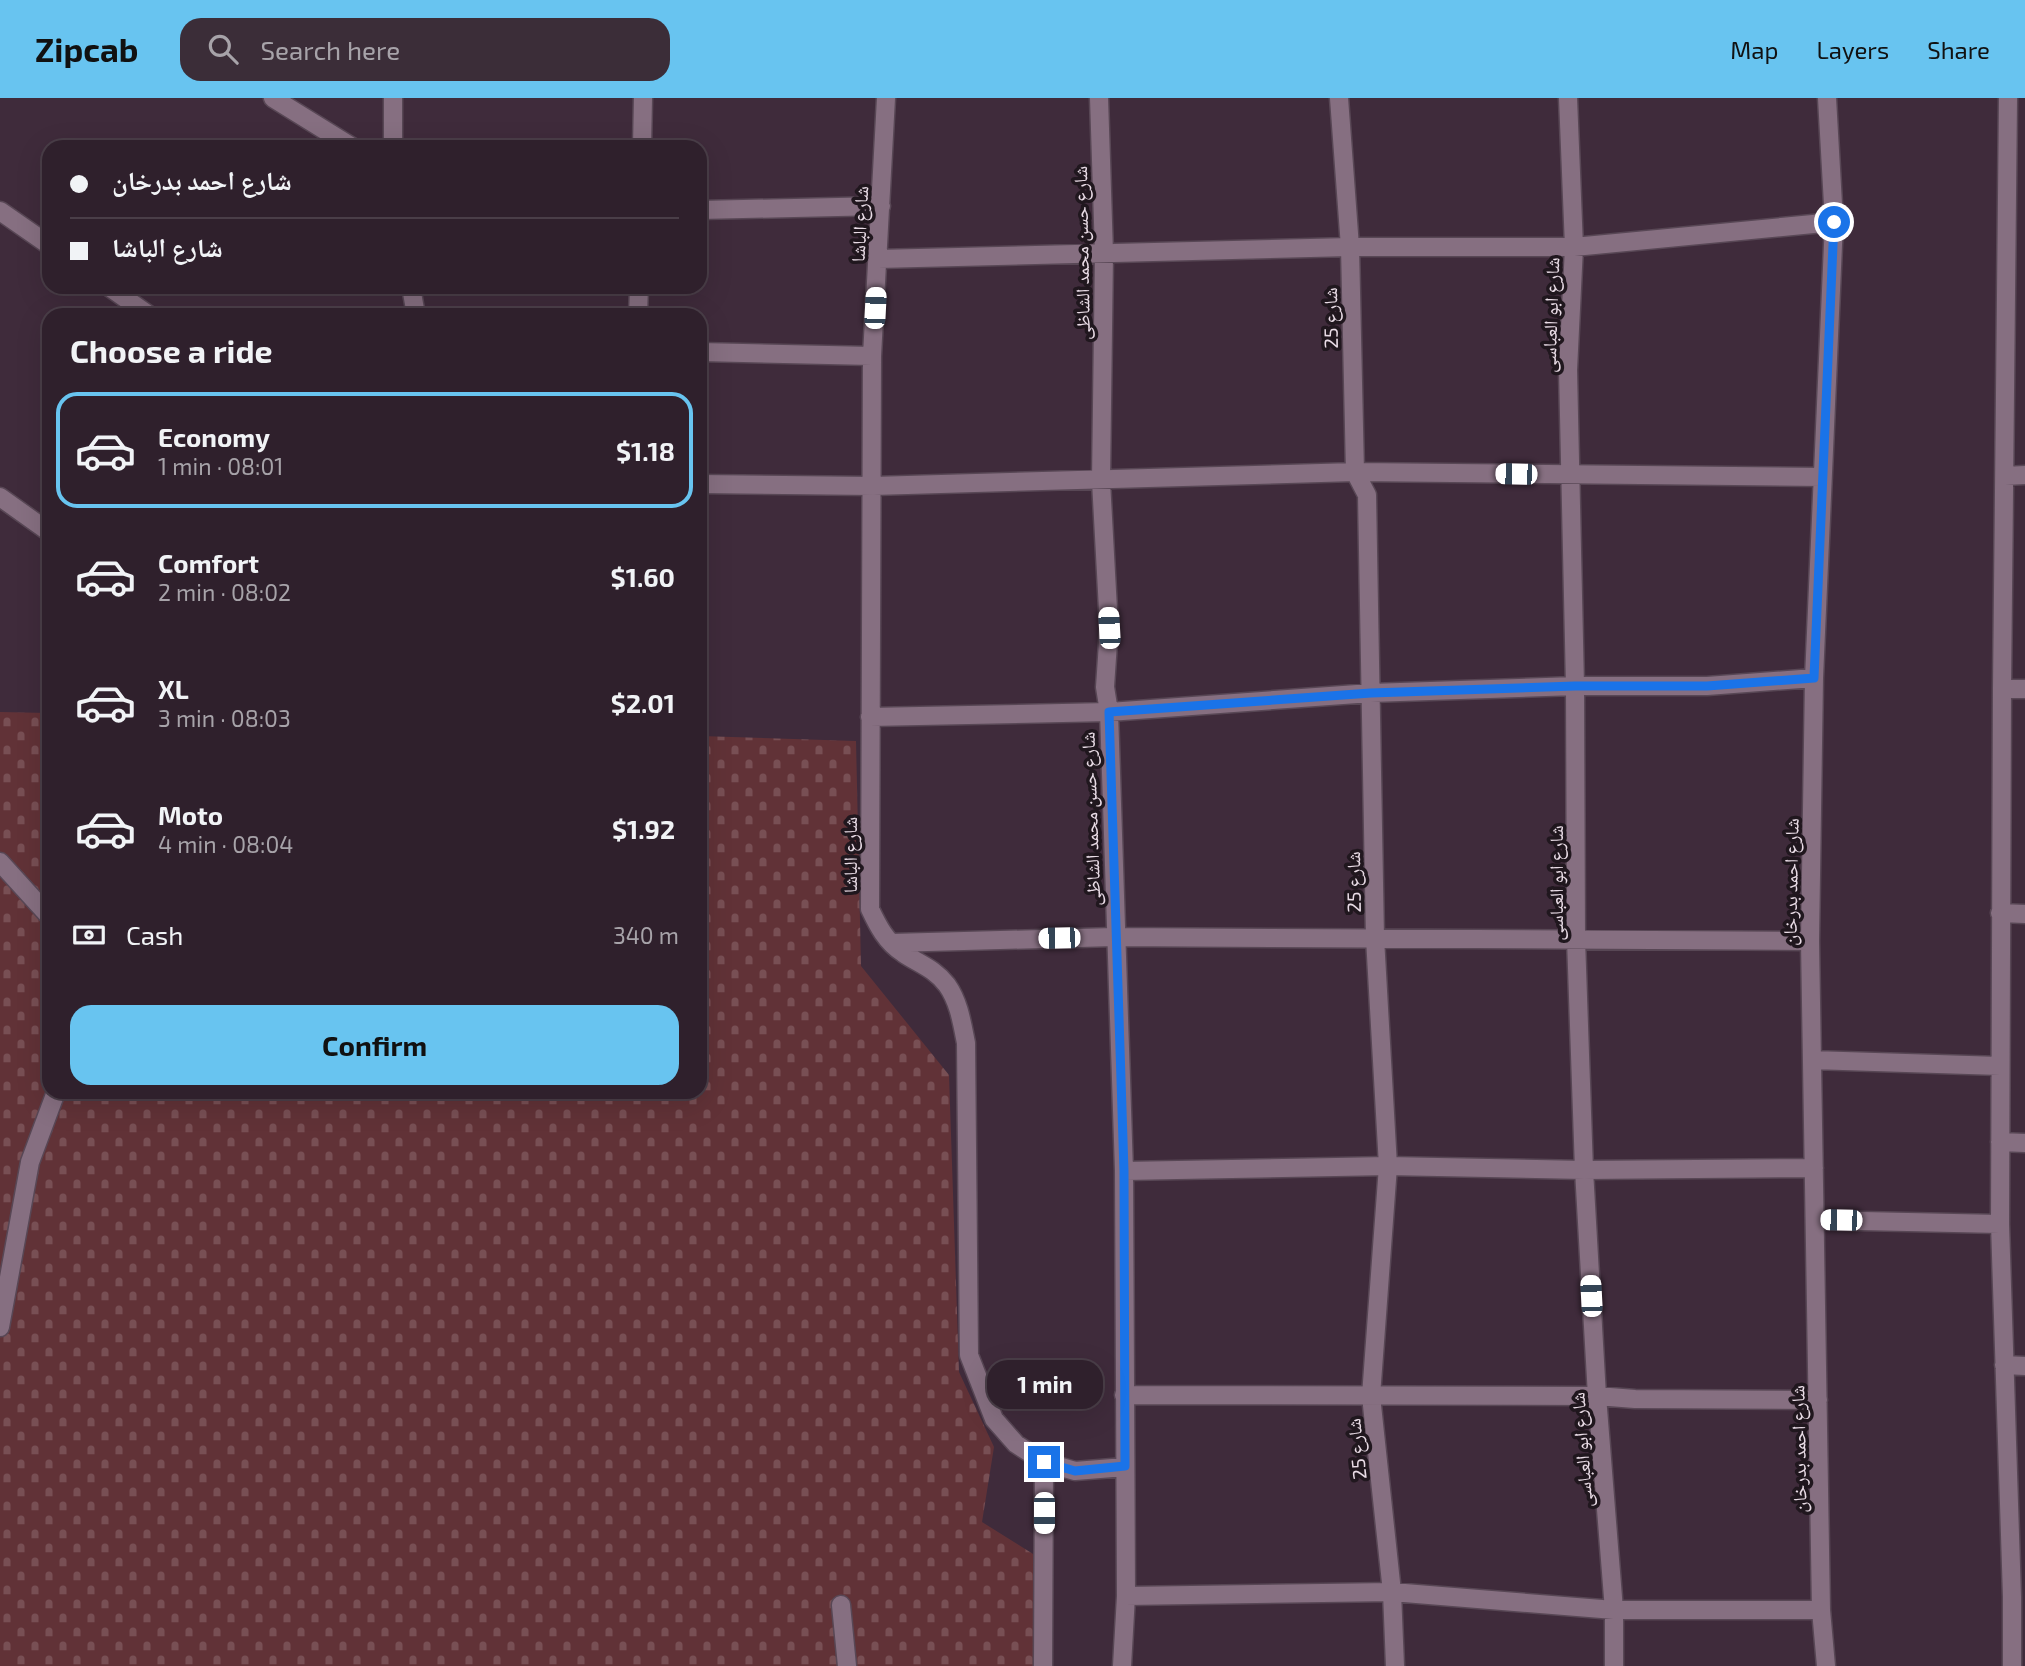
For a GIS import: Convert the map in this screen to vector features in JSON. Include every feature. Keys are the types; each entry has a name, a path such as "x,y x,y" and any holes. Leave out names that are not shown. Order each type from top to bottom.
{"street":[{"path":"273,98 341,140"},
{"path":"393,98 393,140"},
{"path":"642,140 643,98"},
{"name":"شارع الباشا","path":"886,98 872,356 870,909 882,933 891,943 901,952 926,964 947,986 961,1013 966,1043 969,1355 994,1419 1016,1444 1044,1462 1075,1471 1125,1466"},
{"name":"شارع حسن محمد الشاظى","path":"1099,98 1104,253 1101,481 1109,628 1105,687 1109,712 1114,937 1124,1171 1126,1596 1122,1666"},
{"name":"شارع 25","path":"1339,98 1350,247 1355,472 1367,495 1375,938 1388,1166 1371,1396 1392,1592 1395,1666"},
{"name":"شارع ابو العباسى","path":"1568,98 1574,247 1568,370 1575,686 1576,939 1584,1170 1597,1396 1614,1610 1614,1666"},
{"name":"شارع احمد بدرخان","path":"1826,1666 1821,1610 1810,941 1814,678 1834,222 1827,98"},
{"path":"2008,98 2001,689 2000,1224 2004,1365 2018,1597 2012,1666"},
{"path":"707,210 881,206"},
{"path":"0,211 42,240"},
{"path":"878,259 1350,247 1574,247 1834,222"},
{"path":"2006,233 2025,233"},
{"path":"119,294 139,308"},
{"path":"707,352 872,356"},
{"path":"707,484 873,486 1355,472 1822,477"},
{"path":"2005,476 2025,475"},
{"path":"0,497 42,527"},
{"path":"870,717 1109,712 1371,693 1575,686 1707,686 1814,678"},
{"path":"2001,689 2025,689"},
{"path":"0,862 42,908"},
{"path":"2000,913 2025,914"},
{"path":"891,943 1114,937 1810,941"},
{"path":"1812,1060 2000,1066"},
{"path":"0,1327 30,1162 52,1099"},
{"path":"2000,1142 2025,1143"},
{"path":"1124,1171 1388,1166 1584,1170 1814,1168"},
{"path":"1815,1220 2000,1224"},
{"path":"2004,1365 2025,1366"},
{"path":"1124,1395 1597,1396 1635,1399 1818,1400"},
{"path":"1043,1666 1044,1462"},
{"path":"1126,1596 1392,1592 1614,1610 1821,1610"},
{"path":"841,1605 847,1666"}],"green space":[{"path":"0,712 42,713 42,1099 707,1099 707,736 856,741 861,966 949,1075 959,1372 994,1447 982,1522 1041,1559 1041,1666 0,1666"}],"route":[{"path":"1044,1462 1075,1471 1125,1466 1124,1171 1114,937 1109,712 1371,693 1575,686 1707,686 1814,678 1834,222"}]}
